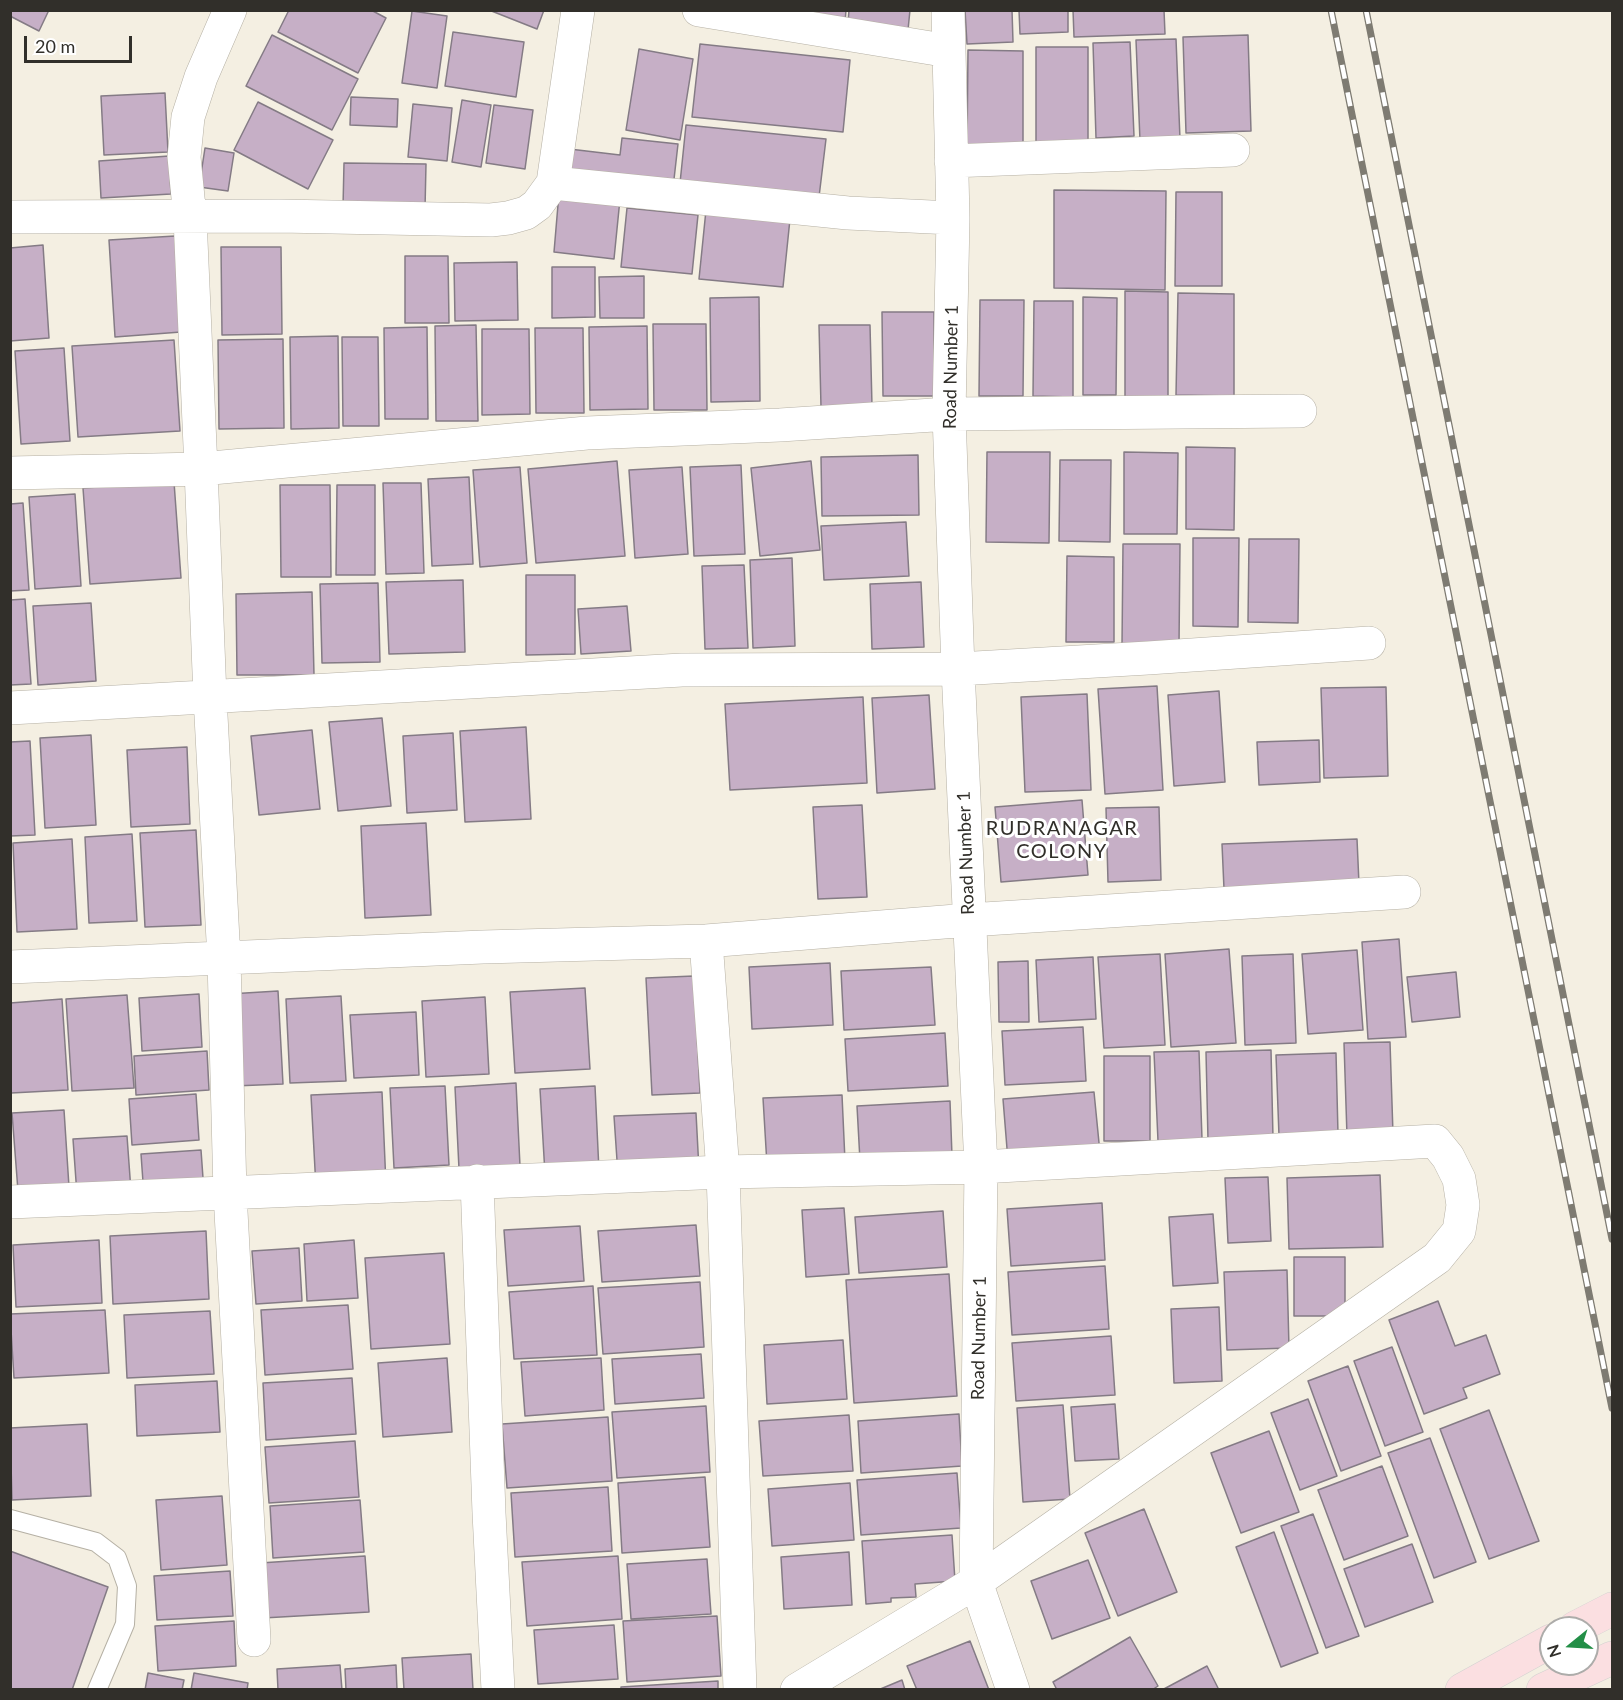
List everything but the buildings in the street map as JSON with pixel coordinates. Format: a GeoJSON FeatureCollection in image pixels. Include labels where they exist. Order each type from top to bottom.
{"type":"FeatureCollection","features":[{"type":"Feature","properties":{"kind":"main road"},"geometry":{"type":"LineString","coordinates":[[1598,1616],[1612,1609]]}},
{"type":"Feature","properties":{"kind":"main road"},"geometry":{"type":"LineString","coordinates":[[1462,1689],[1539,1647]]}},
{"type":"Feature","properties":{"kind":"main road"},"geometry":{"type":"LineString","coordinates":[[1544,1689],[1612,1658]]}},
{"type":"Feature","properties":{"kind":"street"},"geometry":{"type":"LineString","coordinates":[[231,10],[201,77],[188,117],[184,156],[190,218],[210,698],[224,959],[230,1193],[254,1640]]}},
{"type":"Feature","properties":{"kind":"street"},"geometry":{"type":"LineString","coordinates":[[10,217],[279,216],[466,221],[508,218],[526,213],[537,205],[553,183],[578,10]]}},
{"type":"Feature","properties":{"kind":"street"},"geometry":{"type":"LineString","coordinates":[[699,10],[949,51]]}},
{"type":"Feature","properties":{"kind":"street","name":"Road Number 1"},"geometry":{"type":"LineString","coordinates":[[948,10],[952,218],[949,414],[958,669],[981,1167],[976,1582],[1013,1689]]}},
{"type":"Feature","properties":{"kind":"street"},"geometry":{"type":"LineString","coordinates":[[951,161],[1233,150]]}},
{"type":"Feature","properties":{"kind":"street"},"geometry":{"type":"LineString","coordinates":[[553,183],[848,213],[952,218]]}},
{"type":"Feature","properties":{"kind":"street"},"geometry":{"type":"LineString","coordinates":[[10,473],[201,469],[587,433],[780,425],[949,414],[1300,411]]}},
{"type":"Feature","properties":{"kind":"street"},"geometry":{"type":"LineString","coordinates":[[10,708],[682,670],[958,669],[1369,643]]}},
{"type":"Feature","properties":{"kind":"street"},"geometry":{"type":"LineString","coordinates":[[10,967],[483,947],[706,941],[969,920],[1404,892]]}},
{"type":"Feature","properties":{"kind":"street"},"geometry":{"type":"LineString","coordinates":[[706,941],[723,1172],[740,1689]]}},
{"type":"Feature","properties":{"kind":"street"},"geometry":{"type":"LineString","coordinates":[[10,1202],[723,1172],[981,1167],[1435,1141],[1448,1157],[1459,1179],[1463,1205],[1459,1231],[1437,1258],[976,1582],[796,1689]]}},
{"type":"Feature","properties":{"kind":"street"},"geometry":{"type":"LineString","coordinates":[[477,1181],[498,1689]]}},
{"type":"Feature","properties":{"kind":"lane"},"geometry":{"type":"LineString","coordinates":[[10,1519],[96,1542],[117,1558],[127,1586],[125,1624],[97,1689]]}},
{"type":"Feature","properties":{"kind":"railway"},"geometry":{"type":"LineString","coordinates":[[1331,10],[1612,1408]]}},
{"type":"Feature","properties":{"kind":"railway"},"geometry":{"type":"LineString","coordinates":[[1366,10],[1612,1239]]}},
{"type":"Feature","properties":{"kind":"district","name":"RUDRANAGAR COLONY"},"geometry":{"type":"Point","coordinates":[1062,840]}}]}
